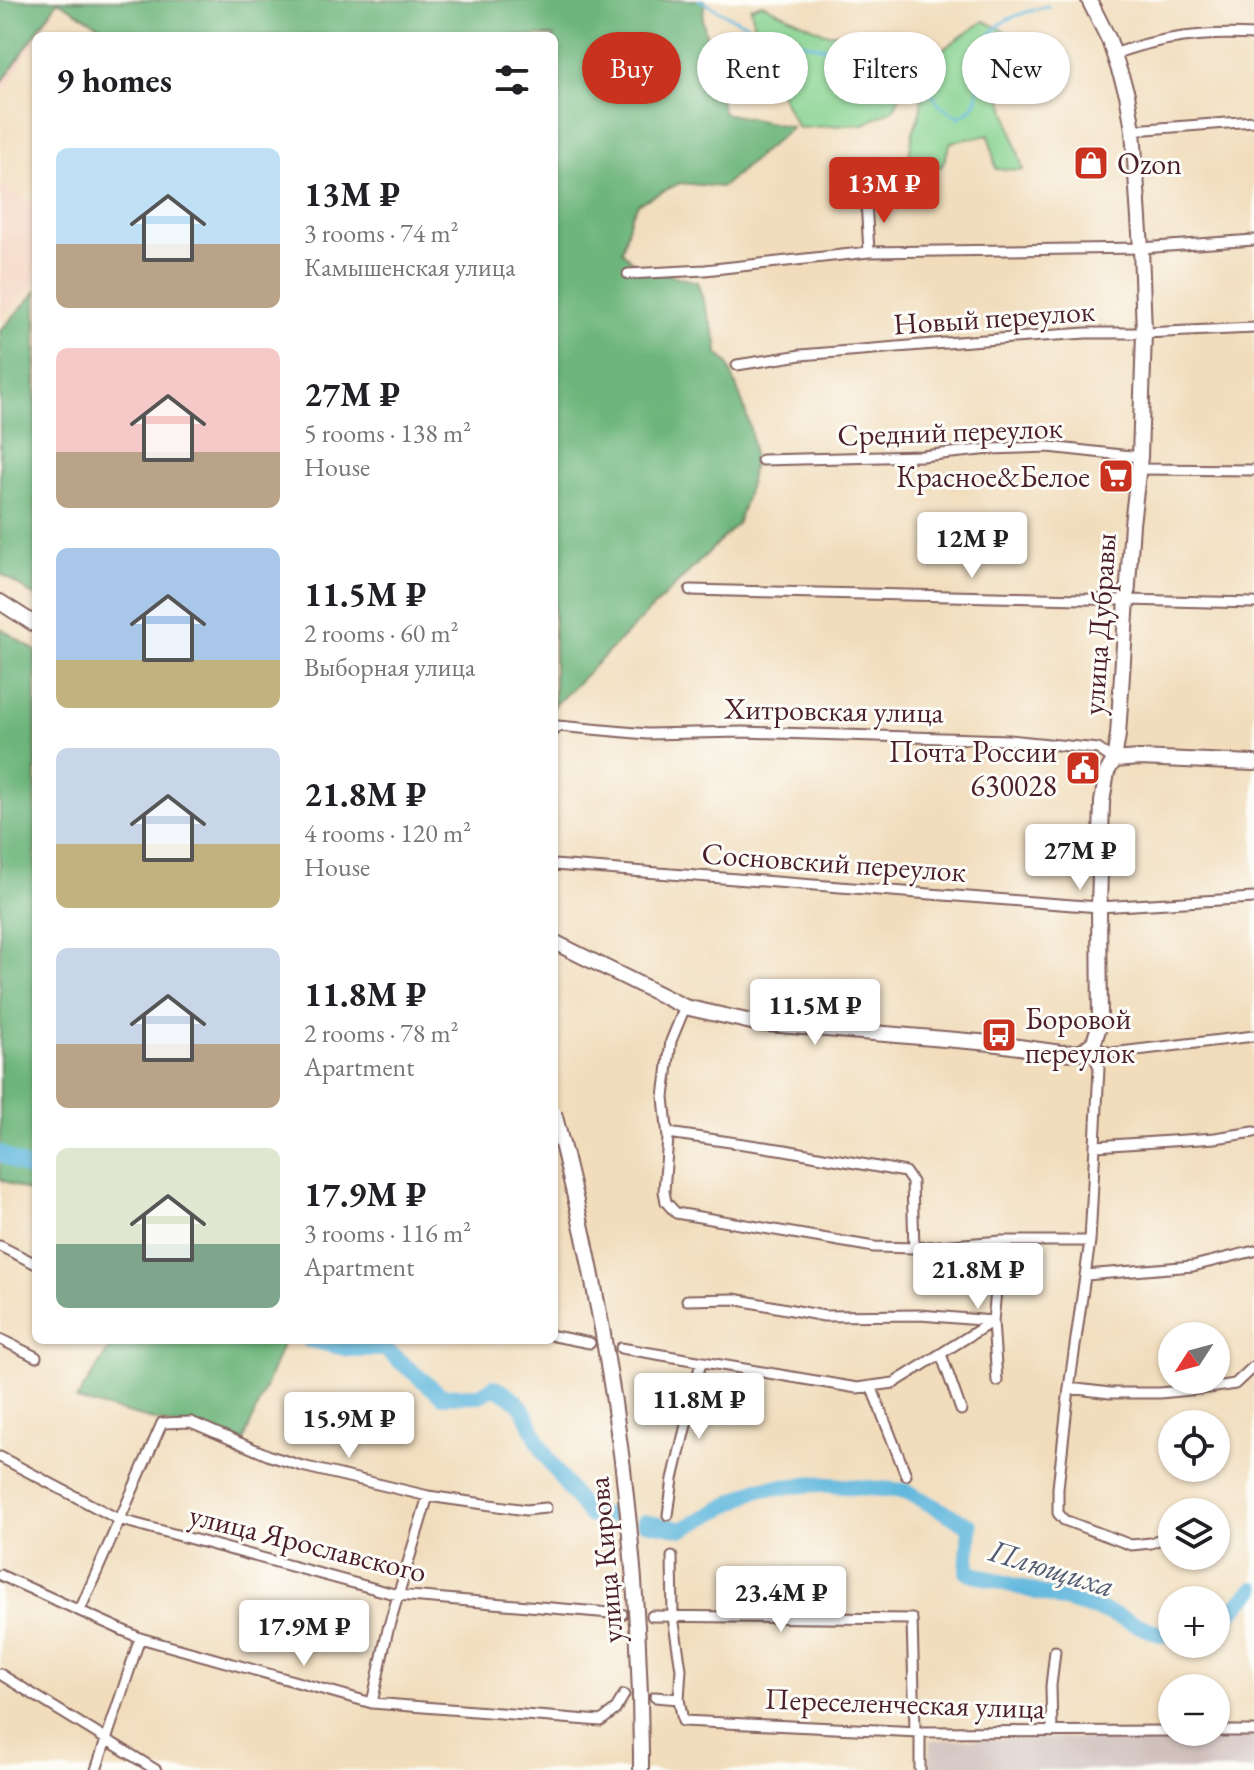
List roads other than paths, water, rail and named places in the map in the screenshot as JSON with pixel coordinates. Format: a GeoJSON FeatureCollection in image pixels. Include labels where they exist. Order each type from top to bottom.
{"type":"FeatureCollection","features":[{"type":"Feature","properties":{"kind":"main road","name":"улица Дубравы"},"geometry":{"type":"LineString","coordinates":[[1089,0],[1114,54],[1127,94],[1133,130],[1144,333],[1139,463],[1118,735],[1102,802],[1100,1023],[1091,1047]]}},
{"type":"Feature","properties":{"kind":"main road"},"geometry":{"type":"LineString","coordinates":[[0,602],[32,622]]}},
{"type":"Feature","properties":{"kind":"main road","name":"Хитровская улица"},"geometry":{"type":"LineString","coordinates":[[1114,760],[1139,758],[1254,763]]}},
{"type":"Feature","properties":{"kind":"main road"},"geometry":{"type":"LineString","coordinates":[[558,944],[685,1007],[756,1023],[991,1043],[1061,1053],[1082,1052],[1091,1047]]}},
{"type":"Feature","properties":{"kind":"main road","name":"улица Кирова"},"geometry":{"type":"LineString","coordinates":[[558,1128],[597,1296],[628,1496],[639,1646],[641,1770]]}},
{"type":"Feature","properties":{"kind":"street"},"geometry":{"type":"LineString","coordinates":[[1114,54],[1168,38],[1227,33],[1254,35]]}},
{"type":"Feature","properties":{"kind":"street"},"geometry":{"type":"LineString","coordinates":[[1133,130],[1254,121]]}},
{"type":"Feature","properties":{"kind":"street"},"geometry":{"type":"LineString","coordinates":[[866,200],[869,252]]}},
{"type":"Feature","properties":{"kind":"street"},"geometry":{"type":"LineString","coordinates":[[628,274],[705,270],[869,252],[1141,248],[1254,240]]}},
{"type":"Feature","properties":{"kind":"street","name":"Новый переулок"},"geometry":{"type":"LineString","coordinates":[[737,365],[801,355],[970,341],[1086,333],[1254,328]]}},
{"type":"Feature","properties":{"kind":"street","name":"Средний переулок"},"geometry":{"type":"LineString","coordinates":[[762,460],[922,456],[1049,447],[1139,463],[1254,470]]}},
{"type":"Feature","properties":{"kind":"street"},"geometry":{"type":"LineString","coordinates":[[690,590],[1254,603]]}},
{"type":"Feature","properties":{"kind":"street","name":"Хитровская улица"},"geometry":{"type":"LineString","coordinates":[[558,726],[647,734],[742,732],[1009,740],[1098,749],[1114,760]]}},
{"type":"Feature","properties":{"kind":"street","name":"Сосновский переулок"},"geometry":{"type":"LineString","coordinates":[[558,865],[1099,907],[1254,898]]}},
{"type":"Feature","properties":{"kind":"street"},"geometry":{"type":"LineString","coordinates":[[685,1007],[671,1041],[664,1097],[668,1133],[664,1187],[666,1202],[672,1210],[681,1215],[858,1246],[914,1248],[1001,1241],[1090,1241]]}},
{"type":"Feature","properties":{"kind":"street"},"geometry":{"type":"LineString","coordinates":[[1091,1047],[1112,1053],[1254,1036]]}},
{"type":"Feature","properties":{"kind":"street","name":"улица Дубравы"},"geometry":{"type":"LineString","coordinates":[[1091,1047],[1099,1068],[1090,1241],[1069,1388],[1058,1513],[1064,1520],[1131,1545],[1158,1540]]}},
{"type":"Feature","properties":{"kind":"street"},"geometry":{"type":"LineString","coordinates":[[1096,1146],[1215,1138],[1254,1132]]}},
{"type":"Feature","properties":{"kind":"street"},"geometry":{"type":"LineString","coordinates":[[668,1133],[905,1172],[912,1182],[914,1248]]}},
{"type":"Feature","properties":{"kind":"street"},"geometry":{"type":"LineString","coordinates":[[997,1381],[993,1321],[1001,1241]]}},
{"type":"Feature","properties":{"kind":"street"},"geometry":{"type":"LineString","coordinates":[[0,1246],[32,1262]]}},
{"type":"Feature","properties":{"kind":"street"},"geometry":{"type":"LineString","coordinates":[[1086,1275],[1193,1266],[1254,1251]]}},
{"type":"Feature","properties":{"kind":"street"},"geometry":{"type":"LineString","coordinates":[[687,1300],[734,1299],[824,1316],[920,1315],[993,1321]]}},
{"type":"Feature","properties":{"kind":"street"},"geometry":{"type":"LineString","coordinates":[[621,1348],[857,1388],[894,1383],[993,1321]]}},
{"type":"Feature","properties":{"kind":"street"},"geometry":{"type":"LineString","coordinates":[[558,1337],[590,1343]]}},
{"type":"Feature","properties":{"kind":"street"},"geometry":{"type":"LineString","coordinates":[[0,1339],[36,1357]]}},
{"type":"Feature","properties":{"kind":"street"},"geometry":{"type":"LineString","coordinates":[[941,1354],[961,1410]]}},
{"type":"Feature","properties":{"kind":"street"},"geometry":{"type":"LineString","coordinates":[[668,1515],[673,1479],[701,1362]]}},
{"type":"Feature","properties":{"kind":"street"},"geometry":{"type":"LineString","coordinates":[[1069,1388],[1123,1393],[1209,1388],[1235,1384],[1254,1366]]}},
{"type":"Feature","properties":{"kind":"street"},"geometry":{"type":"LineString","coordinates":[[871,1386],[906,1475]]}},
{"type":"Feature","properties":{"kind":"street"},"geometry":{"type":"LineString","coordinates":[[80,1610],[162,1423],[191,1422],[270,1456],[302,1466],[428,1496],[526,1510],[546,1508]]}},
{"type":"Feature","properties":{"kind":"street","name":"улица Ярославского"},"geometry":{"type":"LineString","coordinates":[[0,1457],[118,1519],[398,1595],[622,1614]]}},
{"type":"Feature","properties":{"kind":"street"},"geometry":{"type":"LineString","coordinates":[[372,1703],[388,1629],[428,1496]]}},
{"type":"Feature","properties":{"kind":"street"},"geometry":{"type":"LineString","coordinates":[[655,1697],[679,1699],[681,1669],[673,1617],[672,1557]]}},
{"type":"Feature","properties":{"kind":"street"},"geometry":{"type":"LineString","coordinates":[[0,1575],[140,1638],[372,1703],[601,1721],[615,1710],[624,1695]]}},
{"type":"Feature","properties":{"kind":"street"},"geometry":{"type":"LineString","coordinates":[[652,1616],[912,1619],[920,1770]]}},
{"type":"Feature","properties":{"kind":"street"},"geometry":{"type":"LineString","coordinates":[[96,1770],[140,1638]]}},
{"type":"Feature","properties":{"kind":"street"},"geometry":{"type":"LineString","coordinates":[[1052,1732],[1051,1686],[1055,1651]]}},
{"type":"Feature","properties":{"kind":"street"},"geometry":{"type":"LineString","coordinates":[[0,1674],[107,1737],[156,1770]]}},
{"type":"Feature","properties":{"kind":"street","name":"Переселенческая улица"},"geometry":{"type":"LineString","coordinates":[[679,1699],[683,1721],[918,1732],[1158,1731]]}},
{"type":"Feature","properties":{"kind":"street"},"geometry":{"type":"LineString","coordinates":[[1230,1731],[1254,1731]]}},
{"type":"Feature","properties":{"kind":"waterway"},"geometry":{"type":"LineString","coordinates":[[699,0],[737,20],[800,42],[911,64],[940,105],[958,117],[974,105],[979,59],[988,38],[1010,18],[1048,6]]}},
{"type":"Feature","properties":{"kind":"waterway","name":"Плющиха"},"geometry":{"type":"LineString","coordinates":[[0,1153],[32,1171]]}},
{"type":"Feature","properties":{"kind":"waterway","name":"Плющиха"},"geometry":{"type":"LineString","coordinates":[[327,1344],[349,1349],[385,1349],[442,1396],[480,1395],[493,1387],[505,1393],[526,1414],[550,1462],[590,1516],[613,1515]]}},
{"type":"Feature","properties":{"kind":"waterway","name":"Плющиха"},"geometry":{"type":"LineString","coordinates":[[644,1522],[683,1529],[758,1489],[817,1484],[906,1491],[970,1526],[967,1572],[1109,1613],[1158,1633]]}},
{"type":"Feature","properties":{"kind":"waterway","name":"Плющиха"},"geometry":{"type":"LineString","coordinates":[[1230,1613],[1254,1589]]}},
{"type":"Feature","properties":{"kind":"tunnel"},"geometry":{"type":"LineString","coordinates":[[622,1614],[652,1616]]}},
{"type":"Feature","properties":{"kind":"place","name":"Ozon"},"geometry":{"type":"Point","coordinates":[1091,163]}},
{"type":"Feature","properties":{"kind":"place","name":"Красное&Белое"},"geometry":{"type":"Point","coordinates":[1116,476]}},
{"type":"Feature","properties":{"kind":"place","name":"Почта России 630028"},"geometry":{"type":"Point","coordinates":[1083,768]}},
{"type":"Feature","properties":{"kind":"place","name":"Боровой переулок"},"geometry":{"type":"Point","coordinates":[999,1035]}}]}
